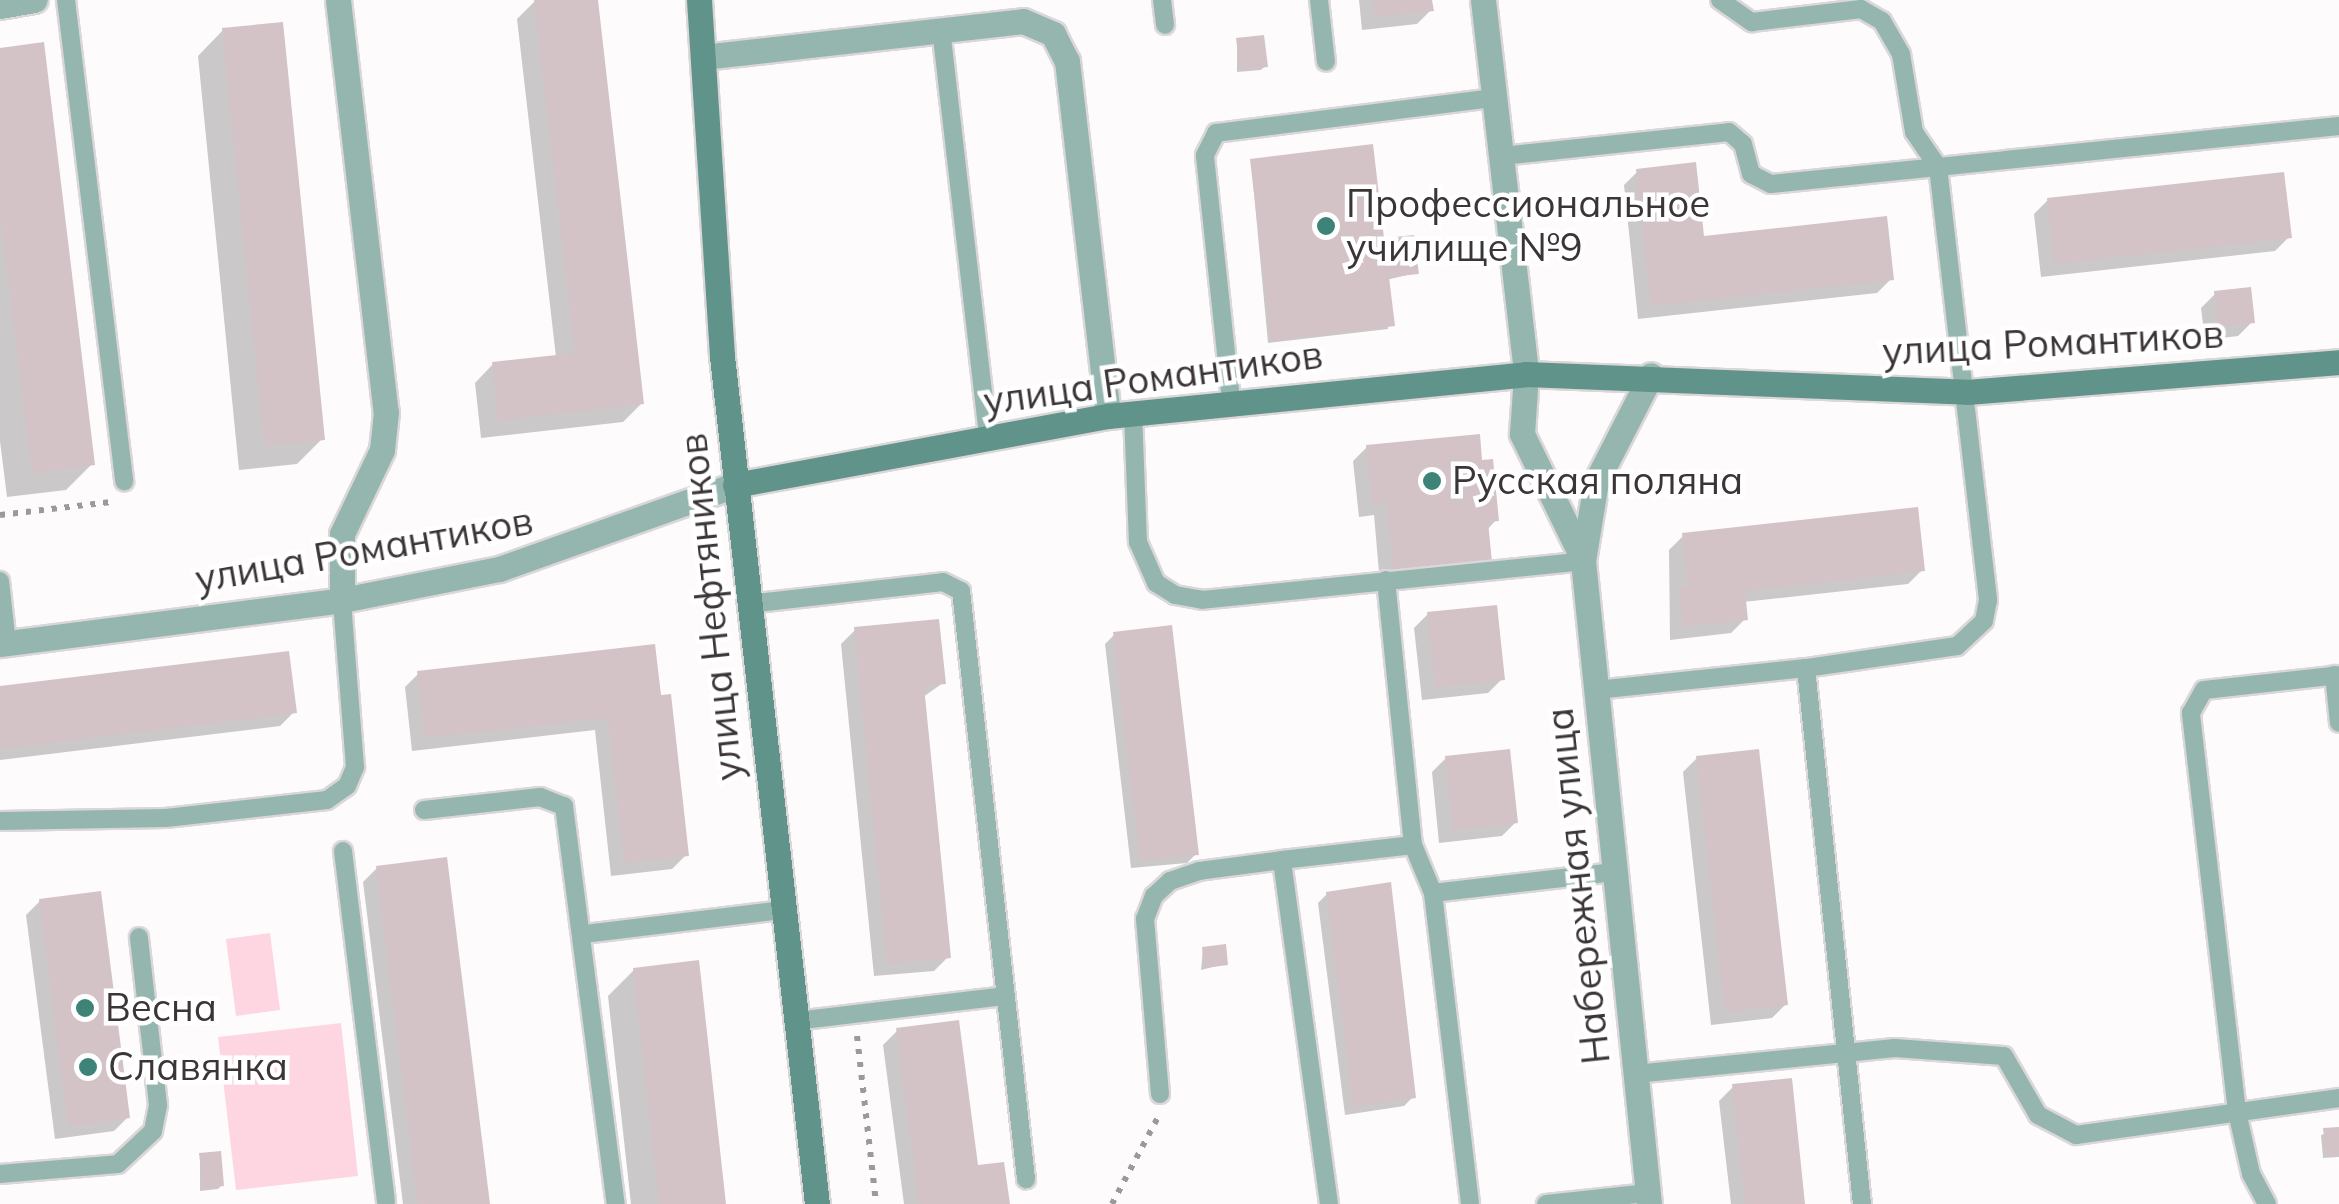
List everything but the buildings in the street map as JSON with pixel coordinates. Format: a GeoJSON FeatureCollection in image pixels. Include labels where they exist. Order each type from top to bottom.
{"type":"FeatureCollection","features":[{"type":"Feature","properties":{"kind":"street"},"geometry":{"type":"LineString","coordinates":[[0,6],[34,0]]}},
{"type":"Feature","properties":{"kind":"street"},"geometry":{"type":"LineString","coordinates":[[338,0],[386,412],[382,450],[342,534],[342,600]]}},
{"type":"Feature","properties":{"kind":"street","name":"улица Нефтяников"},"geometry":{"type":"LineString","coordinates":[[698,0],[735,485],[817,1204]]}},
{"type":"Feature","properties":{"kind":"street","name":"Набережная улица"},"geometry":{"type":"LineString","coordinates":[[1483,0],[1526,374],[1521,409],[1528,453],[1583,560]]}},
{"type":"Feature","properties":{"kind":"street"},"geometry":{"type":"LineString","coordinates":[[703,57],[1023,21],[1040,25],[1062,45],[1120,414]]}},
{"type":"Feature","properties":{"kind":"street","name":"улица Романтиков"},"geometry":{"type":"LineString","coordinates":[[4,643],[342,600],[554,554],[735,485],[1120,414],[1231,400],[1526,374],[1651,375],[1967,392],[2339,362]]}},
{"type":"Feature","properties":{"kind":"street","name":"Набережная улица"},"geometry":{"type":"LineString","coordinates":[[1648,1199],[1583,560],[1596,482],[1651,375]]}},
{"type":"Feature","properties":{"kind":"lane"},"geometry":{"type":"LineString","coordinates":[[66,0],[124,482]]}},
{"type":"Feature","properties":{"kind":"lane"},"geometry":{"type":"LineString","coordinates":[[1162,0],[1165,25]]}},
{"type":"Feature","properties":{"kind":"lane"},"geometry":{"type":"LineString","coordinates":[[1319,0],[1326,62]]}},
{"type":"Feature","properties":{"kind":"lane"},"geometry":{"type":"LineString","coordinates":[[1596,690],[1806,668],[1957,646],[1984,621],[1988,600],[1938,167],[1914,132],[1900,54],[1882,21],[1861,9],[1752,22],[1720,0]]}},
{"type":"Feature","properties":{"kind":"lane"},"geometry":{"type":"LineString","coordinates":[[941,29],[988,438]]}},
{"type":"Feature","properties":{"kind":"lane"},"geometry":{"type":"LineString","coordinates":[[1231,400],[1208,143],[1229,128],[1495,98]]}},
{"type":"Feature","properties":{"kind":"lane"},"geometry":{"type":"LineString","coordinates":[[1502,156],[1728,132],[1743,144],[1750,174],[1771,184],[2339,126]]}},
{"type":"Feature","properties":{"kind":"lane"},"geometry":{"type":"LineString","coordinates":[[1120,414],[1138,542],[1156,583],[1202,600],[1583,560]]}},
{"type":"Feature","properties":{"kind":"lane"},"geometry":{"type":"LineString","coordinates":[[1386,580],[1414,844],[1433,893],[1470,1204]]}},
{"type":"Feature","properties":{"kind":"lane"},"geometry":{"type":"LineString","coordinates":[[0,581],[4,643]]}},
{"type":"Feature","properties":{"kind":"lane"},"geometry":{"type":"LineString","coordinates":[[748,604],[943,582],[960,591],[1026,1179]]}},
{"type":"Feature","properties":{"kind":"lane"},"geometry":{"type":"LineString","coordinates":[[0,822],[166,818],[327,800],[347,786],[355,767],[342,600]]}},
{"type":"Feature","properties":{"kind":"lane"},"geometry":{"type":"LineString","coordinates":[[1806,668],[1862,1204]]}},
{"type":"Feature","properties":{"kind":"lane"},"geometry":{"type":"LineString","coordinates":[[2268,1204],[2251,1174],[2236,1112],[2190,712],[2204,690],[2336,675],[2339,723]]}},
{"type":"Feature","properties":{"kind":"lane"},"geometry":{"type":"LineString","coordinates":[[424,810],[540,797],[564,806],[584,934],[616,1204]]}},
{"type":"Feature","properties":{"kind":"lane"},"geometry":{"type":"LineString","coordinates":[[1160,1094],[1145,919],[1154,896],[1170,880],[1199,872],[1414,844]]}},
{"type":"Feature","properties":{"kind":"lane"},"geometry":{"type":"LineString","coordinates":[[344,851],[387,1203],[365,1204]]}},
{"type":"Feature","properties":{"kind":"lane"},"geometry":{"type":"LineString","coordinates":[[1282,860],[1329,1204]]}},
{"type":"Feature","properties":{"kind":"lane"},"geometry":{"type":"LineString","coordinates":[[1433,893],[1614,872]]}},
{"type":"Feature","properties":{"kind":"lane"},"geometry":{"type":"LineString","coordinates":[[584,934],[782,910]]}},
{"type":"Feature","properties":{"kind":"lane"},"geometry":{"type":"LineString","coordinates":[[0,1174],[118,1164],[153,1131],[158,1105],[140,937]]}},
{"type":"Feature","properties":{"kind":"lane"},"geometry":{"type":"LineString","coordinates":[[796,1021],[1006,996]]}},
{"type":"Feature","properties":{"kind":"lane"},"geometry":{"type":"LineString","coordinates":[[1635,1074],[1847,1052],[1941,1049],[2004,1056],[2038,1115],[2076,1136],[2339,1098]]}},
{"type":"Feature","properties":{"kind":"lane"},"geometry":{"type":"LineString","coordinates":[[1546,1204],[1648,1199]]}},
{"type":"Feature","properties":{"kind":"path"},"geometry":{"type":"LineString","coordinates":[[0,515],[110,503],[124,482]]}},
{"type":"Feature","properties":{"kind":"path"},"geometry":{"type":"LineString","coordinates":[[854,1014],[876,1204]]}},
{"type":"Feature","properties":{"kind":"path"},"geometry":{"type":"LineString","coordinates":[[1112,1204],[1159,1115],[1160,1094]]}},
{"type":"Feature","properties":{"kind":"shaded area"},"geometry":{"type":"Polygon","coordinates":[[[270,933],[280,1010],[236,1016],[226,939],[270,933]]]}},
{"type":"Feature","properties":{"kind":"shaded area"},"geometry":{"type":"Polygon","coordinates":[[[341,1023],[358,1176],[236,1190],[218,1037],[341,1023]]]}},
{"type":"Feature","properties":{"kind":"place","name":"Профессиональное училище №9"},"geometry":{"type":"Point","coordinates":[1326,226]}},
{"type":"Feature","properties":{"kind":"place","name":"Русская поляна"},"geometry":{"type":"Point","coordinates":[1432,481]}},
{"type":"Feature","properties":{"kind":"place","name":"Весна"},"geometry":{"type":"Point","coordinates":[85,1008]}},
{"type":"Feature","properties":{"kind":"place","name":"Славянка"},"geometry":{"type":"Point","coordinates":[88,1067]}}]}
